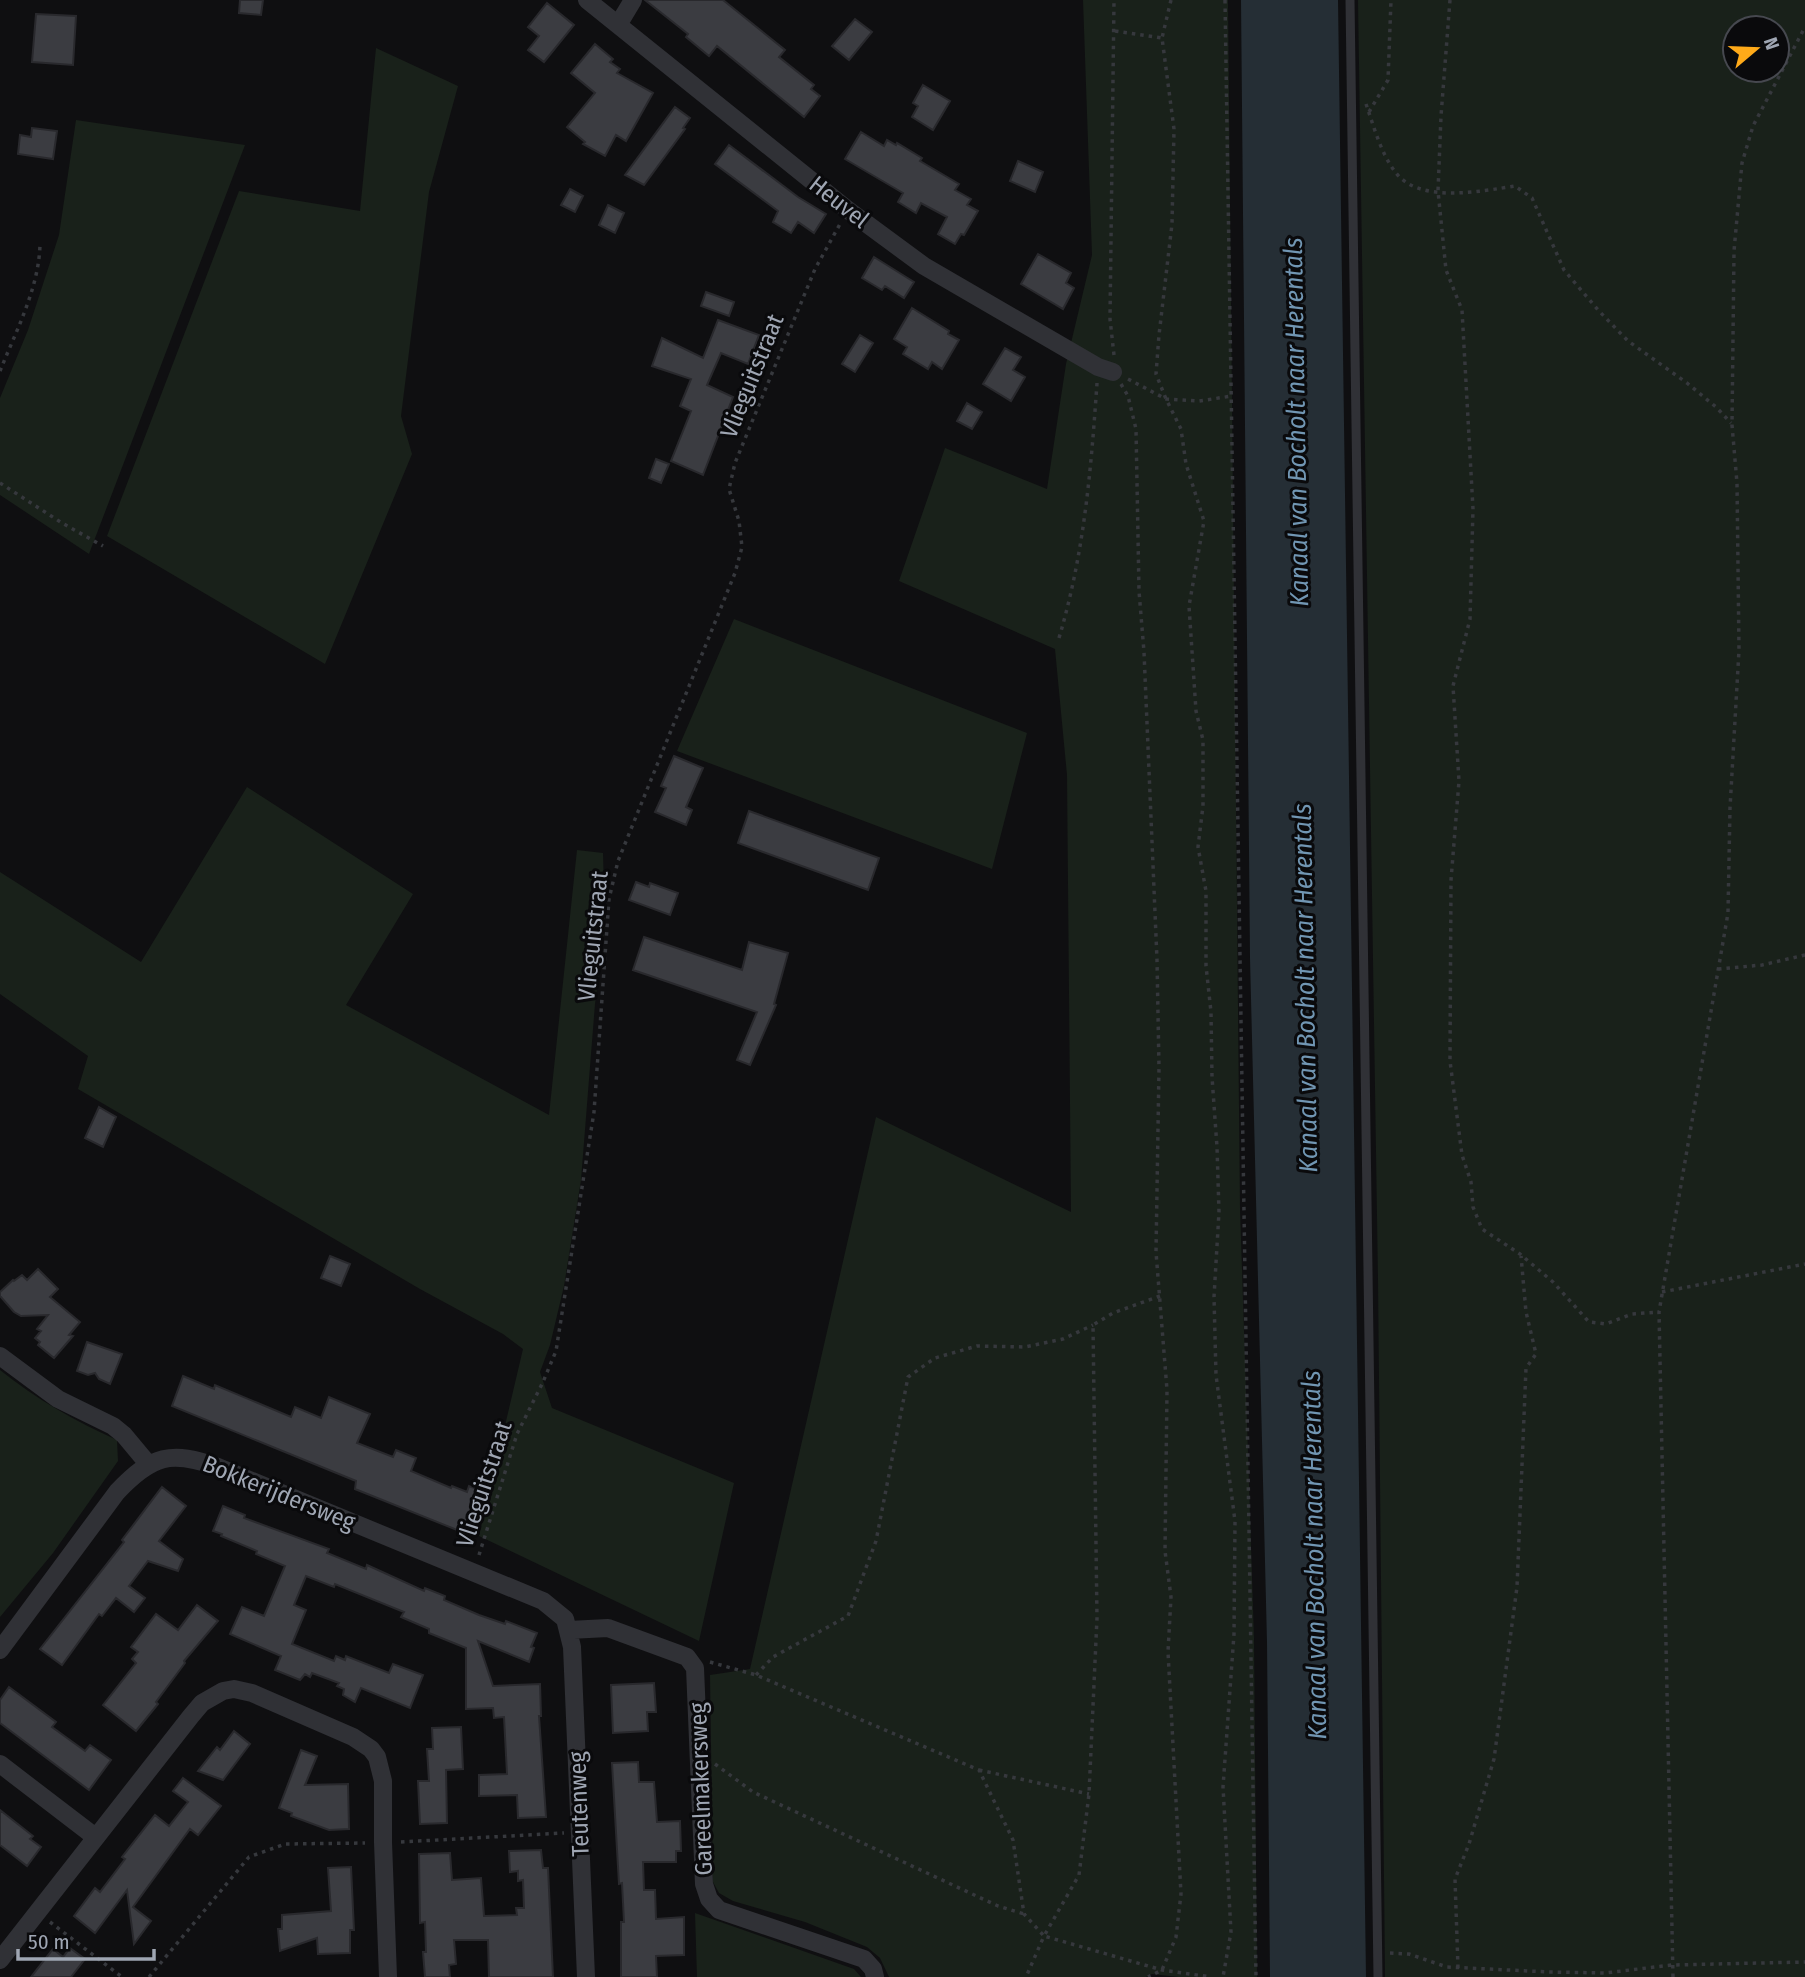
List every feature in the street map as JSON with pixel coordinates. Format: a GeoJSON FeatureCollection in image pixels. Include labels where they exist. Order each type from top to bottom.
{"type":"FeatureCollection","features":[{"type":"Feature","properties":{"kind":"street","name":"Heuvel"},"geometry":{"type":"LineString","coordinates":[[587,0],[848,210],[924,266],[1106,370]]}},
{"type":"Feature","properties":{"kind":"street"},"geometry":{"type":"LineString","coordinates":[[618,25],[633,0]]}},
{"type":"Feature","properties":{"kind":"street"},"geometry":{"type":"LineString","coordinates":[[0,1356],[58,1399],[113,1426],[149,1465],[130,1478],[117,1492],[0,1650]]}},
{"type":"Feature","properties":{"kind":"street","name":"Bokkerijdersweg"},"geometry":{"type":"LineString","coordinates":[[149,1465],[167,1458],[183,1456],[199,1461],[543,1601],[565,1619],[569,1630]]}},
{"type":"Feature","properties":{"kind":"street"},"geometry":{"type":"LineString","coordinates":[[569,1630],[607,1628],[687,1657]]}},
{"type":"Feature","properties":{"kind":"street","name":"Teutenweg"},"geometry":{"type":"LineString","coordinates":[[569,1630],[573,1664],[586,1977]]}},
{"type":"Feature","properties":{"kind":"street","name":"Gareelmakersweg"},"geometry":{"type":"LineString","coordinates":[[687,1657],[695,1668],[704,1884],[709,1899],[719,1910],[864,1959],[873,1969],[875,1977]]}},
{"type":"Feature","properties":{"kind":"street"},"geometry":{"type":"LineString","coordinates":[[0,1959],[94,1836],[202,1703],[223,1691],[234,1689],[252,1693],[353,1737],[371,1749],[381,1767],[388,1977]]}},
{"type":"Feature","properties":{"kind":"street"},"geometry":{"type":"LineString","coordinates":[[0,1763],[94,1836]]}},
{"type":"Feature","properties":{"kind":"lane"},"geometry":{"type":"LineString","coordinates":[[1350,0],[1378,1977]]}},
{"type":"Feature","properties":{"kind":"path"},"geometry":{"type":"LineString","coordinates":[[1059,638],[1073,590],[1084,536],[1106,370],[1114,345],[1110,319],[1110,283],[1114,0]]}},
{"type":"Feature","properties":{"kind":"path"},"geometry":{"type":"LineString","coordinates":[[1171,0],[1162,38],[1174,129],[1172,224],[1157,374],[1181,429],[1186,464],[1203,521],[1189,606],[1195,711],[1203,740],[1203,806],[1198,847],[1206,891],[1206,966],[1211,1012],[1217,1146],[1219,1212],[1214,1297],[1216,1376],[1234,1521],[1234,1634],[1223,1787],[1231,1932],[1223,1977]]}},
{"type":"Feature","properties":{"kind":"path"},"geometry":{"type":"LineString","coordinates":[[1226,0],[1256,1977]]}},
{"type":"Feature","properties":{"kind":"path"},"geometry":{"type":"LineString","coordinates":[[1391,0],[1388,80],[1369,112],[1381,146],[1397,175],[1416,188],[1469,194],[1515,186],[1532,198],[1564,270],[1599,311],[1628,341],[1687,383],[1716,407],[1732,425]]}},
{"type":"Feature","properties":{"kind":"path"},"geometry":{"type":"LineString","coordinates":[[1450,0],[1438,191],[1446,270],[1462,310],[1473,509],[1469,619],[1452,686],[1459,781],[1451,880],[1450,1061],[1462,1155],[1471,1182],[1473,1207],[1482,1229],[1520,1254],[1553,1282],[1589,1322],[1606,1324],[1632,1314],[1659,1312]]}},
{"type":"Feature","properties":{"kind":"path"},"geometry":{"type":"LineString","coordinates":[[1673,1977],[1659,1312],[1728,913],[1730,808],[1739,650],[1737,483],[1732,425],[1734,251],[1742,163],[1753,126],[1805,27]]}},
{"type":"Feature","properties":{"kind":"path"},"geometry":{"type":"LineString","coordinates":[[1115,31],[1162,38]]}},
{"type":"Feature","properties":{"kind":"path","name":"Vlieguitstraat"},"geometry":{"type":"LineString","coordinates":[[474,1571],[517,1434],[556,1351],[594,1112],[604,1003],[609,899],[618,861],[735,573],[742,547],[739,521],[729,489],[735,463],[815,270],[848,210]]}},
{"type":"Feature","properties":{"kind":"path"},"geometry":{"type":"LineString","coordinates":[[0,371],[24,311],[40,259],[40,242]]}},
{"type":"Feature","properties":{"kind":"path"},"geometry":{"type":"LineString","coordinates":[[1106,370],[1166,399],[1199,401],[1232,396]]}},
{"type":"Feature","properties":{"kind":"path"},"geometry":{"type":"LineString","coordinates":[[1106,370],[1129,396],[1136,429],[1139,591],[1157,960],[1159,1068],[1156,1252],[1167,1390],[1165,1551],[1171,1597],[1168,1652],[1181,1894],[1176,1937],[1163,1970],[1148,1977]]}},
{"type":"Feature","properties":{"kind":"path"},"geometry":{"type":"LineString","coordinates":[[0,483],[103,546]]}},
{"type":"Feature","properties":{"kind":"path"},"geometry":{"type":"LineString","coordinates":[[1718,969],[1762,965],[1805,955]]}},
{"type":"Feature","properties":{"kind":"path"},"geometry":{"type":"LineString","coordinates":[[1458,1968],[1455,1879],[1469,1844],[1494,1759],[1517,1587],[1526,1368],[1536,1354],[1526,1312],[1520,1254]]}},
{"type":"Feature","properties":{"kind":"path"},"geometry":{"type":"LineString","coordinates":[[1662,1292],[1805,1264]]}},
{"type":"Feature","properties":{"kind":"path"},"geometry":{"type":"LineString","coordinates":[[756,1675],[773,1657],[848,1616],[876,1541],[908,1377],[935,1358],[977,1346],[1025,1347],[1063,1339],[1113,1312],[1160,1296]]}},
{"type":"Feature","properties":{"kind":"path"},"geometry":{"type":"LineString","coordinates":[[1026,1977],[1044,1936],[1079,1875],[1089,1794],[1097,1618],[1093,1325]]}},
{"type":"Feature","properties":{"kind":"path"},"geometry":{"type":"LineString","coordinates":[[687,1657],[756,1675],[979,1770],[1089,1794]]}},
{"type":"Feature","properties":{"kind":"path"},"geometry":{"type":"LineString","coordinates":[[699,1752],[753,1792],[998,1906],[1024,1914],[1044,1936],[1163,1970],[1211,1977]]}},
{"type":"Feature","properties":{"kind":"path"},"geometry":{"type":"LineString","coordinates":[[979,1770],[1013,1840],[1024,1914]]}},
{"type":"Feature","properties":{"kind":"path"},"geometry":{"type":"LineString","coordinates":[[149,1977],[249,1857],[285,1844],[580,1832]]}},
{"type":"Feature","properties":{"kind":"path"},"geometry":{"type":"LineString","coordinates":[[37,1912],[122,1977]]}},
{"type":"Feature","properties":{"kind":"path"},"geometry":{"type":"LineString","coordinates":[[1378,1953],[1409,1954],[1447,1967],[1604,1975],[1672,1965],[1805,1962]]}},
{"type":"Feature","properties":{"kind":"shaded area"},"geometry":{"type":"Polygon","coordinates":[[[1083,0],[1228,0],[1240,1208],[1254,1638],[1257,1977],[1178,1977],[1152,1974],[1146,1977],[889,1977],[880,1958],[867,1947],[805,1922],[733,1901],[719,1893],[713,1882],[710,1675],[750,1669],[876,1117],[1071,1212],[1067,775],[1055,649],[899,581],[945,448],[1047,489],[1066,364],[1092,255],[1083,0]]]}},
{"type":"Feature","properties":{"kind":"shaded area"},"geometry":{"type":"Polygon","coordinates":[[[1358,0],[1805,0],[1805,1977],[1385,1977],[1378,1280],[1358,0]]]}},
{"type":"Feature","properties":{"kind":"shaded area"},"geometry":{"type":"Polygon","coordinates":[[[376,48],[458,86],[429,192],[401,416],[412,454],[325,664],[107,536],[239,191],[360,211],[376,48]]]}},
{"type":"Feature","properties":{"kind":"shaded area"},"geometry":{"type":"Polygon","coordinates":[[[76,120],[245,145],[89,554],[0,495],[0,398],[28,330],[59,235],[76,120]]]}},
{"type":"Feature","properties":{"kind":"shaded area"},"geometry":{"type":"Polygon","coordinates":[[[734,619],[1027,733],[992,869],[677,751],[734,619]]]}},
{"type":"Feature","properties":{"kind":"shaded area"},"geometry":{"type":"Polygon","coordinates":[[[247,787],[413,894],[346,1005],[549,1115],[577,850],[603,853],[605,924],[595,1004],[581,1180],[564,1286],[550,1345],[540,1372],[552,1408],[734,1483],[699,1641],[479,1536],[523,1349],[503,1334],[420,1289],[78,1089],[88,1056],[0,994],[0,872],[141,962],[247,787]]]}},
{"type":"Feature","properties":{"kind":"shaded area"},"geometry":{"type":"Polygon","coordinates":[[[0,1370],[56,1409],[117,1440],[118,1461],[53,1553],[0,1617],[0,1370]]]}},
{"type":"Feature","properties":{"kind":"shaded area"},"geometry":{"type":"Polygon","coordinates":[[[695,1913],[854,1969],[861,1977],[697,1977],[695,1913]]]}},
{"type":"Feature","properties":{"kind":"water","name":"Kanaal van Bocholt naar Herentals"},"geometry":{"type":"Polygon","coordinates":[[[1241,0],[1338,0],[1366,1977],[1270,1977],[1267,1642],[1250,958],[1241,0]]]}},
{"type":"Feature","properties":{"kind":"building"},"geometry":{"type":"Polygon","coordinates":[[[240,0],[263,0],[261,15],[239,13],[240,0]]]}},
{"type":"Feature","properties":{"kind":"building"},"geometry":{"type":"Polygon","coordinates":[[[645,0],[723,0],[785,50],[779,57],[814,85],[811,89],[820,96],[804,117],[717,46],[709,56],[686,37],[688,34],[645,0]]]}},
{"type":"Feature","properties":{"kind":"building"},"geometry":{"type":"Polygon","coordinates":[[[547,3],[574,25],[544,62],[528,50],[539,36],[528,27],[547,3]]]}},
{"type":"Feature","properties":{"kind":"building"},"geometry":{"type":"Polygon","coordinates":[[[36,14],[76,16],[73,65],[32,62],[36,14]]]}},
{"type":"Feature","properties":{"kind":"building"},"geometry":{"type":"Polygon","coordinates":[[[855,19],[872,32],[849,60],[832,46],[855,19]]]}},
{"type":"Feature","properties":{"kind":"building"},"geometry":{"type":"Polygon","coordinates":[[[595,44],[613,59],[610,62],[620,69],[617,73],[653,93],[626,141],[616,135],[605,156],[583,144],[585,142],[567,127],[595,93],[571,73],[595,44]]]}},
{"type":"Feature","properties":{"kind":"building"},"geometry":{"type":"Polygon","coordinates":[[[923,85],[950,101],[933,130],[912,117],[918,106],[913,103],[923,85]]]}},
{"type":"Feature","properties":{"kind":"building"},"geometry":{"type":"Polygon","coordinates":[[[675,107],[690,118],[683,128],[685,129],[644,185],[625,175],[675,107]]]}},
{"type":"Feature","properties":{"kind":"building"},"geometry":{"type":"Polygon","coordinates":[[[32,128],[57,131],[53,159],[18,154],[20,135],[31,137],[32,128]]]}},
{"type":"Feature","properties":{"kind":"building"},"geometry":{"type":"Polygon","coordinates":[[[861,132],[884,146],[887,140],[896,145],[897,143],[922,158],[920,161],[959,184],[955,190],[971,199],[967,205],[978,211],[964,235],[961,234],[955,244],[938,234],[947,217],[921,203],[916,213],[898,202],[903,193],[845,159],[861,132]]]}},
{"type":"Feature","properties":{"kind":"building"},"geometry":{"type":"Polygon","coordinates":[[[729,145],[798,197],[826,214],[814,233],[798,222],[791,233],[773,222],[778,211],[715,164],[729,145]]]}},
{"type":"Feature","properties":{"kind":"building"},"geometry":{"type":"Polygon","coordinates":[[[1018,161],[1043,172],[1035,192],[1010,181],[1018,161]]]}},
{"type":"Feature","properties":{"kind":"building"},"geometry":{"type":"Polygon","coordinates":[[[570,189],[583,196],[575,212],[561,205],[570,189]]]}},
{"type":"Feature","properties":{"kind":"building"},"geometry":{"type":"Polygon","coordinates":[[[608,205],[624,213],[615,233],[599,225],[608,205]]]}},
{"type":"Feature","properties":{"kind":"building"},"geometry":{"type":"Polygon","coordinates":[[[1038,254],[1071,273],[1066,283],[1074,288],[1063,309],[1021,284],[1038,254]]]}},
{"type":"Feature","properties":{"kind":"building"},"geometry":{"type":"Polygon","coordinates":[[[874,257],[914,282],[904,298],[885,286],[882,290],[862,278],[874,257]]]}},
{"type":"Feature","properties":{"kind":"building"},"geometry":{"type":"Polygon","coordinates":[[[706,292],[734,302],[729,316],[701,306],[706,292]]]}},
{"type":"Feature","properties":{"kind":"building"},"geometry":{"type":"Polygon","coordinates":[[[912,308],[959,340],[942,369],[932,362],[928,369],[903,354],[907,347],[894,339],[912,308]]]}},
{"type":"Feature","properties":{"kind":"building"},"geometry":{"type":"Polygon","coordinates":[[[718,320],[759,335],[748,364],[721,353],[707,385],[733,397],[703,475],[671,461],[691,411],[680,406],[691,379],[652,366],[662,338],[703,358],[718,320]]]}},
{"type":"Feature","properties":{"kind":"building"},"geometry":{"type":"Polygon","coordinates":[[[860,335],[873,343],[855,372],[842,364],[860,335]]]}},
{"type":"Feature","properties":{"kind":"building"},"geometry":{"type":"Polygon","coordinates":[[[1005,348],[1021,357],[1013,370],[1025,377],[1011,401],[983,384],[1005,348]]]}},
{"type":"Feature","properties":{"kind":"building"},"geometry":{"type":"Polygon","coordinates":[[[967,403],[982,412],[972,429],[957,421],[967,403]]]}},
{"type":"Feature","properties":{"kind":"building"},"geometry":{"type":"Polygon","coordinates":[[[656,459],[669,464],[661,483],[649,478],[656,459]]]}},
{"type":"Feature","properties":{"kind":"building"},"geometry":{"type":"Polygon","coordinates":[[[674,756],[703,768],[686,807],[692,810],[686,825],[655,812],[666,788],[661,786],[674,756]]]}},
{"type":"Feature","properties":{"kind":"building"},"geometry":{"type":"Polygon","coordinates":[[[749,811],[879,858],[868,890],[738,843],[749,811]]]}},
{"type":"Feature","properties":{"kind":"building"},"geometry":{"type":"Polygon","coordinates":[[[636,882],[649,887],[650,883],[678,893],[670,915],[629,900],[636,882]]]}},
{"type":"Feature","properties":{"kind":"building"},"geometry":{"type":"Polygon","coordinates":[[[644,937],[742,970],[749,942],[788,953],[774,1004],[776,1005],[750,1065],[737,1060],[757,1012],[633,970],[644,937]]]}},
{"type":"Feature","properties":{"kind":"building"},"geometry":{"type":"Polygon","coordinates":[[[99,1107],[116,1117],[103,1147],[85,1138],[99,1107]]]}},
{"type":"Feature","properties":{"kind":"building"},"geometry":{"type":"Polygon","coordinates":[[[330,1256],[350,1264],[341,1286],[321,1278],[330,1256]]]}},
{"type":"Feature","properties":{"kind":"building"},"geometry":{"type":"Polygon","coordinates":[[[38,1269],[58,1289],[50,1297],[80,1322],[69,1335],[73,1336],[54,1358],[38,1345],[40,1342],[35,1338],[41,1331],[37,1329],[48,1315],[21,1316],[0,1296],[0,1292],[13,1280],[22,1275],[27,1280],[38,1269]]]}},
{"type":"Feature","properties":{"kind":"building"},"geometry":{"type":"Polygon","coordinates":[[[87,1342],[122,1354],[110,1384],[99,1379],[95,1373],[88,1375],[77,1371],[87,1342]]]}},
{"type":"Feature","properties":{"kind":"building"},"geometry":{"type":"Polygon","coordinates":[[[183,1376],[214,1389],[215,1385],[291,1417],[295,1407],[321,1418],[329,1397],[370,1414],[357,1443],[393,1457],[396,1450],[416,1458],[411,1471],[451,1488],[452,1486],[467,1492],[469,1486],[485,1492],[475,1516],[479,1518],[472,1536],[355,1489],[356,1481],[172,1406],[183,1376]]]}},
{"type":"Feature","properties":{"kind":"building"},"geometry":{"type":"Polygon","coordinates":[[[162,1487],[186,1506],[159,1541],[183,1559],[178,1571],[148,1561],[129,1586],[145,1598],[134,1612],[116,1598],[102,1616],[99,1614],[62,1665],[40,1649],[124,1542],[122,1540],[162,1487]]]}},
{"type":"Feature","properties":{"kind":"building"},"geometry":{"type":"Polygon","coordinates":[[[223,1506],[245,1515],[244,1518],[329,1549],[327,1553],[366,1569],[367,1565],[424,1591],[425,1588],[445,1596],[444,1600],[479,1615],[505,1624],[506,1621],[537,1633],[529,1662],[478,1641],[493,1686],[540,1684],[539,1716],[546,1817],[518,1818],[517,1795],[479,1796],[479,1775],[507,1774],[504,1717],[494,1718],[493,1708],[466,1709],[466,1648],[429,1633],[429,1629],[401,1617],[404,1612],[335,1584],[334,1587],[306,1576],[294,1605],[306,1610],[292,1644],[334,1661],[336,1656],[345,1660],[346,1656],[389,1673],[393,1664],[423,1675],[410,1708],[361,1688],[355,1702],[343,1695],[344,1689],[337,1686],[339,1683],[312,1673],[310,1677],[305,1674],[300,1680],[275,1670],[281,1656],[230,1634],[242,1607],[264,1616],[285,1566],[213,1531],[223,1506]]]}},
{"type":"Feature","properties":{"kind":"building"},"geometry":{"type":"Polygon","coordinates":[[[197,1605],[218,1621],[184,1661],[156,1702],[158,1704],[136,1731],[103,1705],[136,1663],[132,1659],[138,1652],[131,1647],[156,1614],[178,1630],[197,1605]]]}},
{"type":"Feature","properties":{"kind":"building"},"geometry":{"type":"Polygon","coordinates":[[[654,1683],[656,1712],[647,1712],[648,1731],[613,1733],[611,1685],[654,1683]]]}},
{"type":"Feature","properties":{"kind":"building"},"geometry":{"type":"Polygon","coordinates":[[[9,1687],[56,1722],[52,1727],[85,1751],[90,1745],[111,1760],[89,1790],[0,1723],[0,1700],[9,1687]]]}},
{"type":"Feature","properties":{"kind":"building"},"geometry":{"type":"Polygon","coordinates":[[[461,1727],[463,1769],[446,1770],[447,1823],[420,1824],[418,1781],[429,1781],[427,1749],[433,1749],[432,1728],[461,1727]]]}},
{"type":"Feature","properties":{"kind":"building"},"geometry":{"type":"Polygon","coordinates":[[[234,1731],[250,1744],[223,1780],[198,1771],[217,1747],[220,1750],[234,1731]]]}},
{"type":"Feature","properties":{"kind":"building"},"geometry":{"type":"Polygon","coordinates":[[[301,1750],[317,1756],[305,1785],[348,1784],[349,1829],[329,1830],[291,1816],[292,1813],[279,1808],[301,1750]]]}},
{"type":"Feature","properties":{"kind":"building"},"geometry":{"type":"Polygon","coordinates":[[[638,1762],[639,1782],[654,1782],[657,1822],[680,1821],[681,1851],[676,1851],[676,1862],[643,1862],[644,1890],[655,1890],[656,1919],[684,1917],[684,1955],[656,1956],[657,1977],[621,1977],[621,1922],[624,1922],[622,1883],[619,1884],[612,1763],[638,1762]]]}},
{"type":"Feature","properties":{"kind":"building"},"geometry":{"type":"Polygon","coordinates":[[[183,1778],[221,1806],[198,1835],[190,1829],[133,1907],[151,1921],[134,1944],[127,1890],[95,1933],[74,1916],[95,1888],[100,1892],[125,1859],[122,1857],[155,1815],[169,1826],[188,1802],[173,1791],[183,1778]]]}},
{"type":"Feature","properties":{"kind":"building"},"geometry":{"type":"Polygon","coordinates":[[[0,1810],[33,1836],[30,1839],[41,1847],[27,1866],[0,1845],[0,1810]]]}},
{"type":"Feature","properties":{"kind":"building"},"geometry":{"type":"Polygon","coordinates":[[[541,1850],[543,1868],[548,1868],[553,1977],[489,1977],[488,1940],[454,1940],[456,1964],[449,1965],[450,1977],[425,1977],[425,1922],[420,1923],[419,1854],[450,1853],[452,1880],[481,1878],[484,1916],[517,1915],[516,1908],[524,1908],[523,1880],[518,1881],[518,1871],[510,1872],[509,1851],[541,1850]]]}},
{"type":"Feature","properties":{"kind":"building"},"geometry":{"type":"Polygon","coordinates":[[[351,1867],[354,1930],[350,1930],[350,1953],[318,1954],[317,1938],[280,1951],[278,1929],[282,1929],[282,1915],[331,1911],[328,1868],[351,1867]]]}},
{"type":"Feature","properties":{"kind":"building"},"geometry":{"type":"Polygon","coordinates":[[[70,1948],[85,1959],[71,1977],[31,1977],[53,1949],[63,1957],[70,1948]]]}}]}
